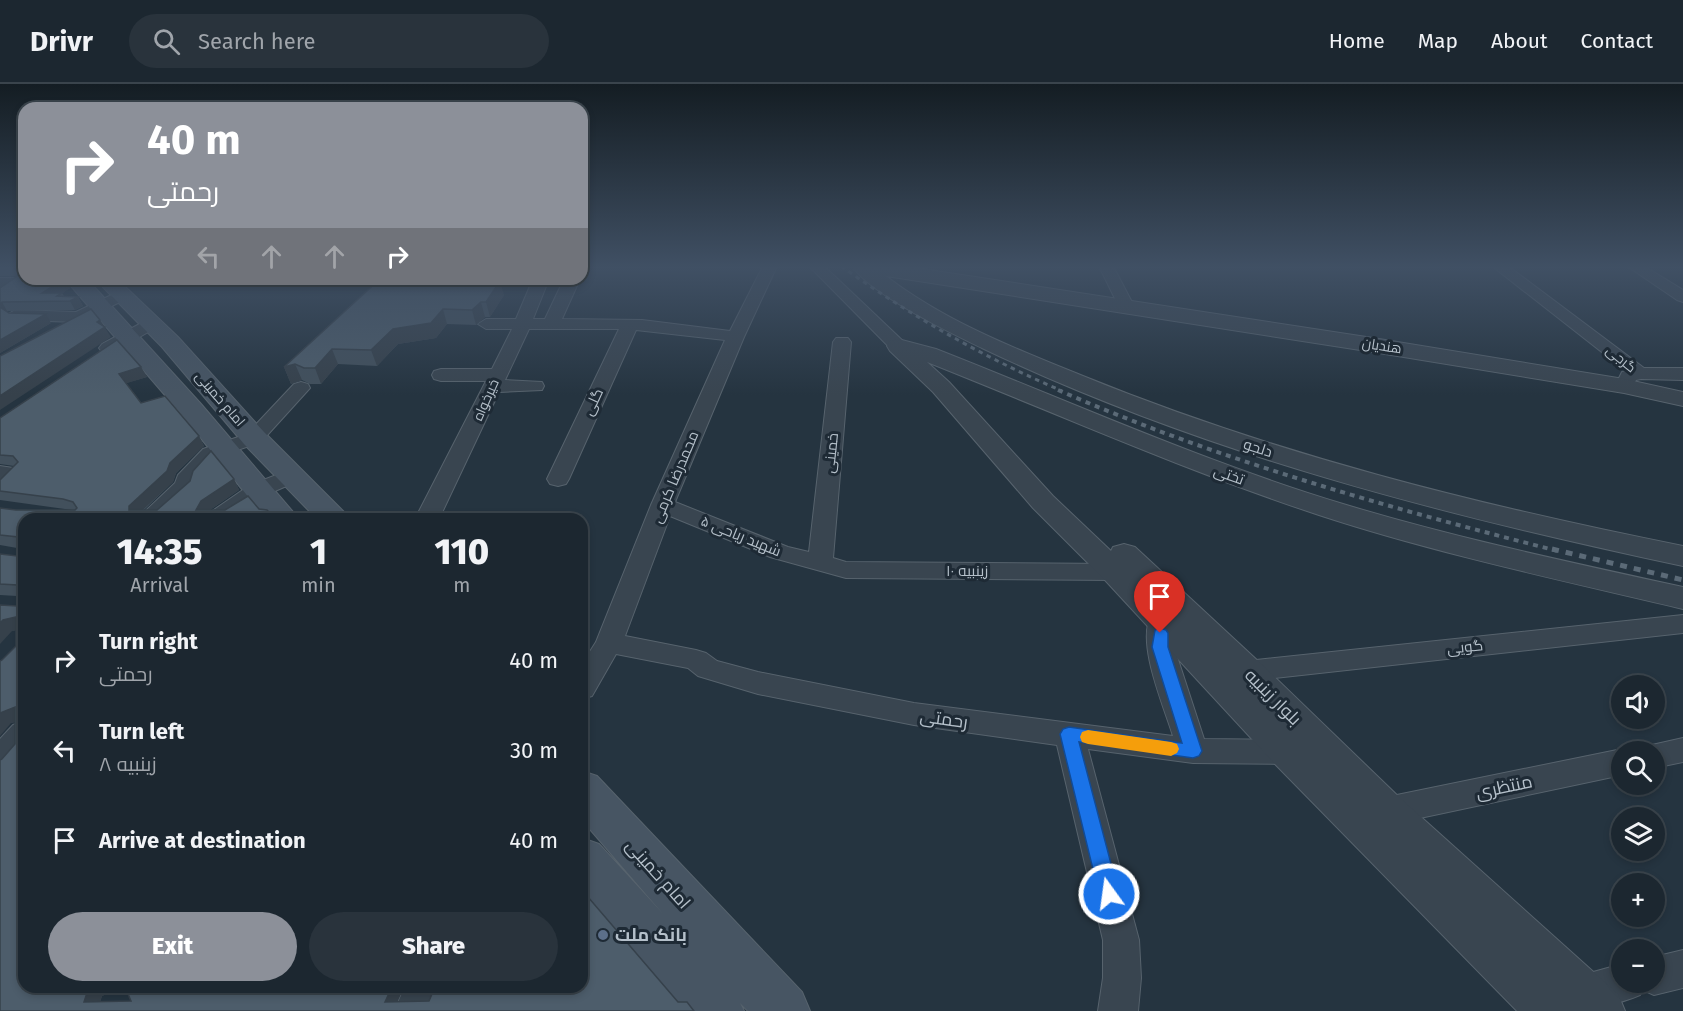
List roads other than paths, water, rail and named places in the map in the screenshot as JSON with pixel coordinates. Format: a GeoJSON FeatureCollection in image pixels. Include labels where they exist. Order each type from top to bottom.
{"type":"FeatureCollection","features":[{"type":"Feature","properties":{"kind":"main road","name":"امام خمینی"},"geometry":{"type":"LineString","coordinates":[[122,309],[225,448],[279,513]]}},
{"type":"Feature","properties":{"kind":"main road","name":"امام خمینی"},"geometry":{"type":"LineString","coordinates":[[139,330],[170,342],[254,438],[329,513]]}},
{"type":"Feature","properties":{"kind":"main road","name":"امام خمینی"},"geometry":{"type":"LineString","coordinates":[[588,796],[783,1011]]}},
{"type":"Feature","properties":{"kind":"main road"},"geometry":{"type":"LineString","coordinates":[[588,867],[717,1011]]}},
{"type":"Feature","properties":{"kind":"street"},"geometry":{"type":"LineString","coordinates":[[15,315],[41,309]]}},
{"type":"Feature","properties":{"kind":"street"},"geometry":{"type":"LineString","coordinates":[[48,335],[86,309]]}},
{"type":"Feature","properties":{"kind":"street","name":"خیرخواه"},"geometry":{"type":"LineString","coordinates":[[430,513],[528,309]]}},
{"type":"Feature","properties":{"kind":"street"},"geometry":{"type":"LineString","coordinates":[[551,324],[558,309]]}},
{"type":"Feature","properties":{"kind":"street","name":"محمدرضا کرمی"},"geometry":{"type":"LineString","coordinates":[[588,678],[609,643],[662,505],[749,309]]}},
{"type":"Feature","properties":{"kind":"street","name":"تختی"},"geometry":{"type":"LineString","coordinates":[[860,309],[898,346],[937,357],[1101,427],[1285,495],[1464,547],[1683,598]]}},
{"type":"Feature","properties":{"kind":"street","name":"دلجو"},"geometry":{"type":"LineString","coordinates":[[925,309],[989,343],[1156,414],[1275,454],[1425,498],[1508,519],[1683,556]]}},
{"type":"Feature","properties":{"kind":"street","name":"هندیان"},"geometry":{"type":"LineString","coordinates":[[1148,309],[1632,380],[1683,399]]}},
{"type":"Feature","properties":{"kind":"street","name":"گرجی"},"geometry":{"type":"LineString","coordinates":[[1549,309],[1632,380]]}},
{"type":"Feature","properties":{"kind":"street"},"geometry":{"type":"LineString","coordinates":[[486,324],[680,328],[735,337]]}},
{"type":"Feature","properties":{"kind":"street","name":"گلی"},"geometry":{"type":"LineString","coordinates":[[558,479],[629,326]]}},
{"type":"Feature","properties":{"kind":"street"},"geometry":{"type":"LineString","coordinates":[[94,358],[139,330]]}},
{"type":"Feature","properties":{"kind":"street","name":"خمینی"},"geometry":{"type":"LineString","coordinates":[[820,563],[842,342]]}},
{"type":"Feature","properties":{"kind":"street","name":"بلوار زینبیه"},"geometry":{"type":"LineString","coordinates":[[898,346],[941,387],[1043,502],[1161,620],[1253,689],[1288,752],[1578,1005]]}},
{"type":"Feature","properties":{"kind":"street"},"geometry":{"type":"LineString","coordinates":[[1632,380],[1683,374]]}},
{"type":"Feature","properties":{"kind":"street"},"geometry":{"type":"LineString","coordinates":[[441,375],[535,386]]}},
{"type":"Feature","properties":{"kind":"street","name":"بلوار زینبیه"},"geometry":{"type":"LineString","coordinates":[[941,387],[980,413],[1253,689],[1387,811],[1578,1005]]}},
{"type":"Feature","properties":{"kind":"street"},"geometry":{"type":"LineString","coordinates":[[156,513],[186,485],[186,480],[210,453],[254,438],[301,388]]}},
{"type":"Feature","properties":{"kind":"street"},"geometry":{"type":"LineString","coordinates":[[0,472],[12,474],[0,483]]}},
{"type":"Feature","properties":{"kind":"street"},"geometry":{"type":"LineString","coordinates":[[225,513],[258,490],[292,475]]}},
{"type":"Feature","properties":{"kind":"street","name":"۵ شهید ریاحی"},"geometry":{"type":"LineString","coordinates":[[662,505],[780,552],[820,563]]}},
{"type":"Feature","properties":{"kind":"street","name":"زینبیه ۱۰"},"geometry":{"type":"LineString","coordinates":[[820,563],[846,570],[1114,572]]}},
{"type":"Feature","properties":{"kind":"street"},"geometry":{"type":"LineString","coordinates":[[1161,620],[1160,647],[1193,751]]}},
{"type":"Feature","properties":{"kind":"street","name":"گویی"},"geometry":{"type":"LineString","coordinates":[[1253,689],[1683,624]]}},
{"type":"Feature","properties":{"kind":"street","name":"رحمتی"},"geometry":{"type":"LineString","coordinates":[[609,643],[696,660],[708,669],[748,681],[834,700],[914,714],[1193,751],[1288,752]]}},
{"type":"Feature","properties":{"kind":"street"},"geometry":{"type":"LineString","coordinates":[[1069,734],[1121,940],[1122,978],[1118,1011]]}},
{"type":"Feature","properties":{"kind":"street"},"geometry":{"type":"LineString","coordinates":[[0,760],[18,740]]}},
{"type":"Feature","properties":{"kind":"street"},"geometry":{"type":"LineString","coordinates":[[1665,754],[1683,750]]}},
{"type":"Feature","properties":{"kind":"street","name":"منتظری"},"geometry":{"type":"LineString","coordinates":[[1387,811],[1611,764]]}},
{"type":"Feature","properties":{"kind":"street"},"geometry":{"type":"LineString","coordinates":[[1665,973],[1683,969]]}},
{"type":"Feature","properties":{"kind":"street"},"geometry":{"type":"LineString","coordinates":[[1578,1005],[1611,990]]}},
{"type":"Feature","properties":{"kind":"street"},"geometry":{"type":"LineString","coordinates":[[414,1011],[422,993]]}},
{"type":"Feature","properties":{"kind":"railway"},"geometry":{"type":"LineString","coordinates":[[906,309],[948,335],[1062,391]]}},
{"type":"Feature","properties":{"kind":"railway"},"geometry":{"type":"LineString","coordinates":[[1058,390],[1180,439],[1305,481],[1431,518],[1558,551]]}},
{"type":"Feature","properties":{"kind":"railway"},"geometry":{"type":"LineString","coordinates":[[1552,549],[1683,580]]}},
{"type":"Feature","properties":{"kind":"place","name":"بانک ملت"},"geometry":{"type":"Point","coordinates":[603,935]}}]}
